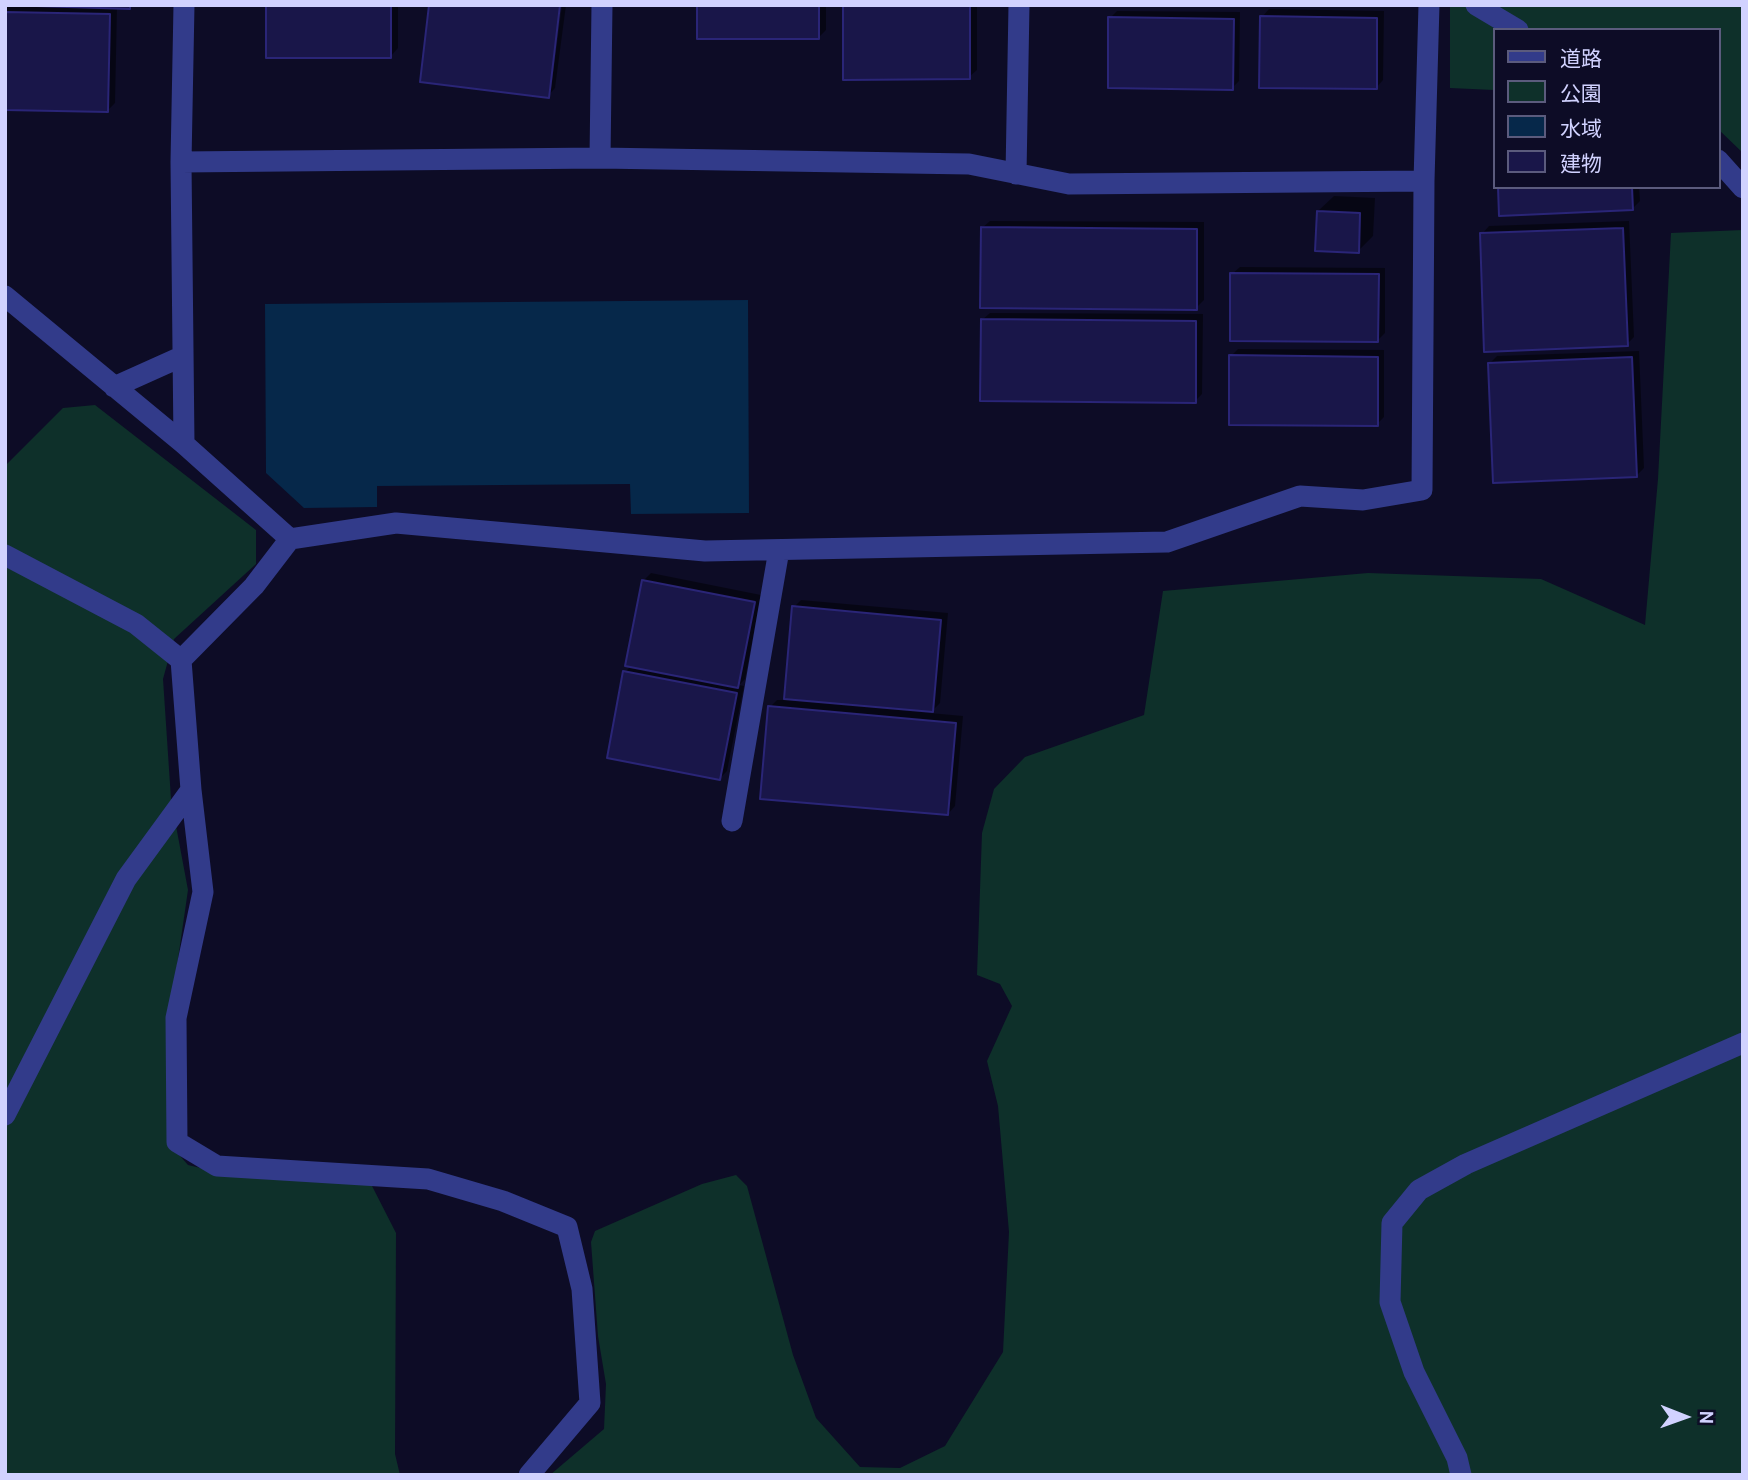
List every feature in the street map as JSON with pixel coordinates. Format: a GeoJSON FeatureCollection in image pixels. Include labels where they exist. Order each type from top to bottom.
{"type":"FeatureCollection","features":[{"type":"Feature","properties":{"kind":"street"},"geometry":{"type":"LineString","coordinates":[[184,5],[181,162],[184,444]]}},
{"type":"Feature","properties":{"kind":"street"},"geometry":{"type":"LineString","coordinates":[[600,158],[602,5]]}},
{"type":"Feature","properties":{"kind":"street"},"geometry":{"type":"LineString","coordinates":[[1016,174],[1019,5]]}},
{"type":"Feature","properties":{"kind":"street"},"geometry":{"type":"LineString","coordinates":[[181,660],[254,586],[290,539],[396,523],[705,551],[1167,542],[1300,496],[1363,500],[1422,490],[1424,181],[1429,5]]}},
{"type":"Feature","properties":{"kind":"street"},"geometry":{"type":"LineString","coordinates":[[1476,5],[1515,28]]}},
{"type":"Feature","properties":{"kind":"street"},"geometry":{"type":"LineString","coordinates":[[181,162],[600,158],[969,164],[1069,184],[1424,181]]}},
{"type":"Feature","properties":{"kind":"street"},"geometry":{"type":"LineString","coordinates":[[1720,162],[1743,188]]}},
{"type":"Feature","properties":{"kind":"street"},"geometry":{"type":"LineString","coordinates":[[5,296],[184,444],[290,539]]}},
{"type":"Feature","properties":{"kind":"street"},"geometry":{"type":"LineString","coordinates":[[114,387],[184,356]]}},
{"type":"Feature","properties":{"kind":"street"},"geometry":{"type":"LineString","coordinates":[[732,821],[779,550]]}},
{"type":"Feature","properties":{"kind":"street"},"geometry":{"type":"LineString","coordinates":[[5,555],[136,624],[181,660],[191,790],[203,892],[176,1018],[177,1142],[217,1166],[429,1179],[502,1201],[567,1227],[582,1290],[590,1403],[529,1475]]}},
{"type":"Feature","properties":{"kind":"street"},"geometry":{"type":"LineString","coordinates":[[5,1115],[126,879],[191,790]]}},
{"type":"Feature","properties":{"kind":"street"},"geometry":{"type":"LineString","coordinates":[[1461,1475],[1457,1458],[1413,1372],[1391,1302],[1392,1223],[1419,1190],[1466,1164],[1743,1043]]}},
{"type":"Feature","properties":{"kind":"green space"},"geometry":{"type":"Polygon","coordinates":[[[1450,5],[1743,5],[1743,153],[1720,131],[1720,28],[1492,28],[1492,90],[1450,88],[1450,5]]]}},
{"type":"Feature","properties":{"kind":"green space"},"geometry":{"type":"Polygon","coordinates":[[[1743,230],[1743,1475],[550,1475],[604,1429],[606,1384],[598,1336],[591,1242],[595,1231],[702,1184],[736,1175],[747,1186],[793,1355],[816,1418],[860,1467],[900,1468],[945,1446],[1003,1352],[1009,1232],[998,1106],[987,1061],[1012,1006],[1000,984],[977,975],[982,833],[994,789],[1025,757],[1144,715],[1163,591],[1368,573],[1541,579],[1645,625],[1658,479],[1671,233],[1743,230]]]}},
{"type":"Feature","properties":{"kind":"green space"},"geometry":{"type":"Polygon","coordinates":[[[95,405],[256,530],[256,564],[174,639],[163,679],[171,799],[188,890],[171,1007],[168,1142],[188,1165],[234,1176],[371,1184],[396,1233],[395,1454],[400,1475],[5,1475],[5,466],[63,408],[95,405]]]}},
{"type":"Feature","properties":{"kind":"water"},"geometry":{"type":"Polygon","coordinates":[[[748,300],[749,513],[631,514],[630,484],[377,486],[377,507],[304,508],[266,473],[265,304],[748,300]]]}},
{"type":"Feature","properties":{"kind":"building"},"geometry":{"type":"Polygon","coordinates":[[[5,5],[130,5],[130,9],[5,5]]]}},
{"type":"Feature","properties":{"kind":"building"},"geometry":{"type":"Polygon","coordinates":[[[266,5],[391,5],[391,58],[266,58],[266,5]]]}},
{"type":"Feature","properties":{"kind":"building"},"geometry":{"type":"Polygon","coordinates":[[[429,5],[560,5],[549,98],[420,82],[429,5]]]}},
{"type":"Feature","properties":{"kind":"building"},"geometry":{"type":"Polygon","coordinates":[[[697,5],[819,5],[819,39],[697,39],[697,5]]]}},
{"type":"Feature","properties":{"kind":"building"},"geometry":{"type":"Polygon","coordinates":[[[843,5],[970,5],[970,79],[843,80],[843,5]]]}},
{"type":"Feature","properties":{"kind":"building"},"geometry":{"type":"Polygon","coordinates":[[[5,12],[110,14],[108,112],[5,110],[5,12]]]}},
{"type":"Feature","properties":{"kind":"building"},"geometry":{"type":"Polygon","coordinates":[[[1260,16],[1377,18],[1377,89],[1259,88],[1260,16]]]}},
{"type":"Feature","properties":{"kind":"building"},"geometry":{"type":"Polygon","coordinates":[[[1108,17],[1234,19],[1233,90],[1108,88],[1108,17]]]}},
{"type":"Feature","properties":{"kind":"building"},"geometry":{"type":"Polygon","coordinates":[[[1498,189],[1632,189],[1633,210],[1499,216],[1498,189]]]}},
{"type":"Feature","properties":{"kind":"building"},"geometry":{"type":"Polygon","coordinates":[[[1317,211],[1360,213],[1359,253],[1315,251],[1317,211]]]}},
{"type":"Feature","properties":{"kind":"building"},"geometry":{"type":"Polygon","coordinates":[[[981,227],[1197,229],[1197,310],[980,308],[981,227]]]}},
{"type":"Feature","properties":{"kind":"building"},"geometry":{"type":"Polygon","coordinates":[[[1623,228],[1628,346],[1484,352],[1480,233],[1623,228]]]}},
{"type":"Feature","properties":{"kind":"building"},"geometry":{"type":"Polygon","coordinates":[[[1230,273],[1379,274],[1378,342],[1230,341],[1230,273]]]}},
{"type":"Feature","properties":{"kind":"building"},"geometry":{"type":"Polygon","coordinates":[[[981,319],[1196,321],[1196,403],[980,401],[981,319]]]}},
{"type":"Feature","properties":{"kind":"building"},"geometry":{"type":"Polygon","coordinates":[[[1229,355],[1378,357],[1378,426],[1229,425],[1229,355]]]}},
{"type":"Feature","properties":{"kind":"building"},"geometry":{"type":"Polygon","coordinates":[[[1632,357],[1637,477],[1493,483],[1488,363],[1632,357]]]}},
{"type":"Feature","properties":{"kind":"building"},"geometry":{"type":"Polygon","coordinates":[[[642,580],[755,602],[738,688],[625,666],[642,580]]]}},
{"type":"Feature","properties":{"kind":"building"},"geometry":{"type":"Polygon","coordinates":[[[792,606],[941,620],[933,712],[784,699],[792,606]]]}},
{"type":"Feature","properties":{"kind":"building"},"geometry":{"type":"Polygon","coordinates":[[[623,671],[737,693],[720,780],[607,758],[623,671]]]}},
{"type":"Feature","properties":{"kind":"building"},"geometry":{"type":"Polygon","coordinates":[[[768,706],[956,723],[948,815],[760,799],[768,706]]]}}]}
